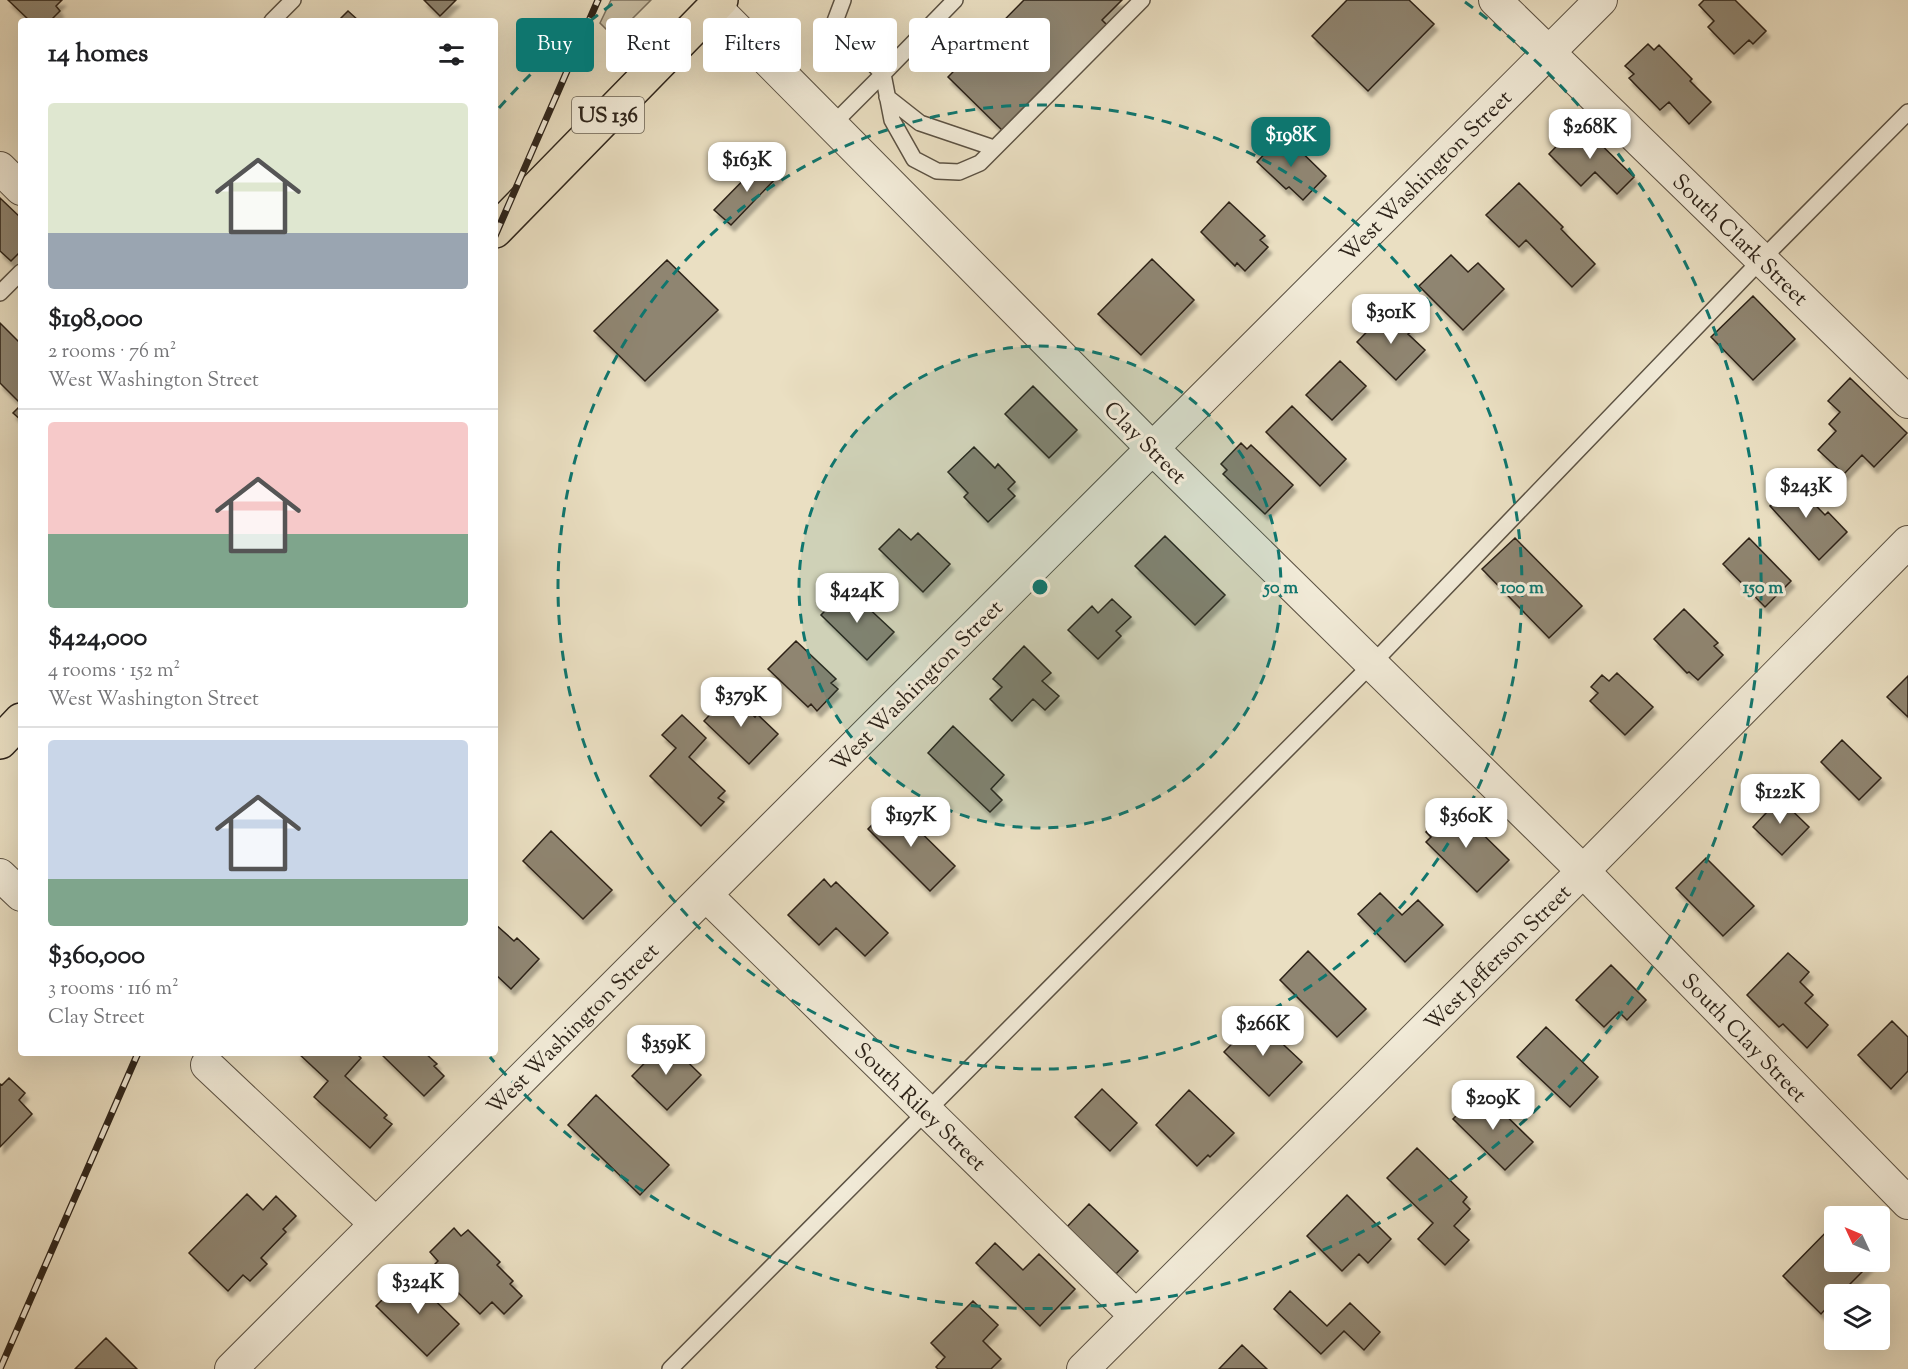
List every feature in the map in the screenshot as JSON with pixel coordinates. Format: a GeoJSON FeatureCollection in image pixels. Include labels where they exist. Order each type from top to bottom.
{"type":"FeatureCollection","features":[{"type":"Feature","properties":{"kind":"main road","name":"US 136"},"geometry":{"type":"LineString","coordinates":[[498,228],[718,3]]}},
{"type":"Feature","properties":{"kind":"main road"},"geometry":{"type":"LineString","coordinates":[[0,742],[18,723]]}},
{"type":"Feature","properties":{"kind":"street","name":"South Clark Street"},"geometry":{"type":"LineString","coordinates":[[1495,0],[1908,402]]}},
{"type":"Feature","properties":{"kind":"street","name":"West Washington Street"},"geometry":{"type":"LineString","coordinates":[[231,1369],[1600,0]]}},
{"type":"Feature","properties":{"kind":"street","name":"Clay Street"},"geometry":{"type":"LineString","coordinates":[[718,3],[832,125],[1152,448],[1583,871]]}},
{"type":"Feature","properties":{"kind":"street"},"geometry":{"type":"LineString","coordinates":[[0,168],[18,186]]}},
{"type":"Feature","properties":{"kind":"street","name":"West Jefferson Street"},"geometry":{"type":"LineString","coordinates":[[1083,1369],[1583,871],[1908,542]]}},
{"type":"Feature","properties":{"kind":"street","name":"South Clay Street"},"geometry":{"type":"LineString","coordinates":[[1583,871],[1908,1203]]}},
{"type":"Feature","properties":{"kind":"street"},"geometry":{"type":"LineString","coordinates":[[0,875],[18,892]]}},
{"type":"Feature","properties":{"kind":"street","name":"South Riley Street"},"geometry":{"type":"LineString","coordinates":[[706,895],[1136,1316]]}},
{"type":"Feature","properties":{"kind":"street"},"geometry":{"type":"LineString","coordinates":[[207,1065],[376,1224]]}},
{"type":"Feature","properties":{"kind":"lane"},"geometry":{"type":"LineString","coordinates":[[275,18],[293,0]]}},
{"type":"Feature","properties":{"kind":"lane"},"geometry":{"type":"LineString","coordinates":[[843,0],[834,24],[883,74],[892,120],[914,159],[937,171],[959,172],[980,163],[1142,0]]}},
{"type":"Feature","properties":{"kind":"lane"},"geometry":{"type":"LineString","coordinates":[[832,125],[955,0]]}},
{"type":"Feature","properties":{"kind":"lane"},"geometry":{"type":"LineString","coordinates":[[887,97],[920,123],[994,148]]}},
{"type":"Feature","properties":{"kind":"lane"},"geometry":{"type":"LineString","coordinates":[[670,1369],[1371,665],[1762,259],[1908,112]]}},
{"type":"Feature","properties":{"kind":"lane"},"geometry":{"type":"LineString","coordinates":[[0,293],[18,275]]}},
{"type":"Feature","properties":{"kind":"shaded area"},"geometry":{"type":"Polygon","coordinates":[[[611,0],[651,0],[633,18],[606,18],[606,29],[600,23],[611,0]]]}},
{"type":"Feature","properties":{"kind":"building"},"geometry":{"type":"Polygon","coordinates":[[[8,0],[62,0],[56,6],[60,11],[53,18],[27,18],[8,0]]]}},
{"type":"Feature","properties":{"kind":"building"},"geometry":{"type":"Polygon","coordinates":[[[424,0],[456,0],[440,16],[424,0]]]}},
{"type":"Feature","properties":{"kind":"building"},"geometry":{"type":"Polygon","coordinates":[[[1024,0],[1122,0],[1102,20],[1110,28],[1006,134],[948,77],[953,72],[1050,72],[1050,18],[1006,18],[1024,0]]]}},
{"type":"Feature","properties":{"kind":"building"},"geometry":{"type":"Polygon","coordinates":[[[1347,0],[1409,0],[1434,24],[1368,91],[1312,36],[1347,0]]]}},
{"type":"Feature","properties":{"kind":"building"},"geometry":{"type":"Polygon","coordinates":[[[1704,0],[1735,0],[1766,31],[1753,44],[1749,40],[1734,54],[1708,27],[1714,21],[1699,5],[1704,0]]]}},
{"type":"Feature","properties":{"kind":"building"},"geometry":{"type":"Polygon","coordinates":[[[348,11],[356,18],[341,18],[348,11]]]}},
{"type":"Feature","properties":{"kind":"building"},"geometry":{"type":"Polygon","coordinates":[[[1648,44],[1654,50],[1659,45],[1711,102],[1689,124],[1669,102],[1660,110],[1629,78],[1634,74],[1625,66],[1648,44]]]}},
{"type":"Feature","properties":{"kind":"building"},"geometry":{"type":"Polygon","coordinates":[[[1579,123],[1634,177],[1617,194],[1595,172],[1581,186],[1549,154],[1579,123]]]}},
{"type":"Feature","properties":{"kind":"building"},"geometry":{"type":"Polygon","coordinates":[[[1283,134],[1326,176],[1303,200],[1289,187],[1286,189],[1257,162],[1283,134]]]}},
{"type":"Feature","properties":{"kind":"building"},"geometry":{"type":"Polygon","coordinates":[[[763,160],[779,175],[731,225],[714,210],[763,160]]]}},
{"type":"Feature","properties":{"kind":"building"},"geometry":{"type":"Polygon","coordinates":[[[1519,183],[1563,227],[1561,229],[1595,264],[1572,287],[1526,240],[1519,247],[1486,215],[1519,183]]]}},
{"type":"Feature","properties":{"kind":"building"},"geometry":{"type":"Polygon","coordinates":[[[0,198],[18,215],[18,254],[11,261],[0,251],[0,198]]]}},
{"type":"Feature","properties":{"kind":"building"},"geometry":{"type":"Polygon","coordinates":[[[1229,202],[1265,236],[1260,240],[1268,247],[1245,271],[1237,263],[1235,266],[1201,232],[1229,202]]]}},
{"type":"Feature","properties":{"kind":"building"},"geometry":{"type":"Polygon","coordinates":[[[1451,255],[1468,272],[1478,263],[1504,289],[1463,330],[1419,286],[1451,255]]]}},
{"type":"Feature","properties":{"kind":"building"},"geometry":{"type":"Polygon","coordinates":[[[1152,259],[1194,300],[1141,355],[1098,314],[1152,259]]]}},
{"type":"Feature","properties":{"kind":"building"},"geometry":{"type":"Polygon","coordinates":[[[667,260],[718,310],[645,381],[594,331],[667,260]]]}},
{"type":"Feature","properties":{"kind":"building"},"geometry":{"type":"Polygon","coordinates":[[[1753,296],[1795,339],[1753,380],[1711,337],[1753,296]]]}},
{"type":"Feature","properties":{"kind":"building"},"geometry":{"type":"Polygon","coordinates":[[[1388,310],[1411,332],[1408,334],[1425,350],[1396,380],[1357,342],[1388,310]]]}},
{"type":"Feature","properties":{"kind":"building"},"geometry":{"type":"Polygon","coordinates":[[[0,323],[18,341],[18,401],[0,383],[0,323]]]}},
{"type":"Feature","properties":{"kind":"building"},"geometry":{"type":"Polygon","coordinates":[[[1340,361],[1366,386],[1332,420],[1306,395],[1340,361]]]}},
{"type":"Feature","properties":{"kind":"building"},"geometry":{"type":"Polygon","coordinates":[[[1850,378],[1907,433],[1874,467],[1862,455],[1844,474],[1818,450],[1836,431],[1829,424],[1840,412],[1828,401],[1850,378]]]}},
{"type":"Feature","properties":{"kind":"building"},"geometry":{"type":"Polygon","coordinates":[[[1033,386],[1077,430],[1049,458],[1005,414],[1033,386]]]}},
{"type":"Feature","properties":{"kind":"building"},"geometry":{"type":"Polygon","coordinates":[[[1292,406],[1346,459],[1320,486],[1266,432],[1292,406]]]}},
{"type":"Feature","properties":{"kind":"building"},"geometry":{"type":"Polygon","coordinates":[[[18,408],[18,417],[13,413],[18,408]]]}},
{"type":"Feature","properties":{"kind":"building"},"geometry":{"type":"Polygon","coordinates":[[[1241,443],[1247,449],[1251,445],[1293,485],[1265,514],[1223,474],[1227,470],[1221,464],[1241,443]]]}},
{"type":"Feature","properties":{"kind":"building"},"geometry":{"type":"Polygon","coordinates":[[[974,447],[995,468],[998,464],[1015,482],[1008,489],[1015,496],[988,522],[964,497],[968,493],[948,472],[974,447]]]}},
{"type":"Feature","properties":{"kind":"building"},"geometry":{"type":"Polygon","coordinates":[[[1788,477],[1825,515],[1828,512],[1847,532],[1819,560],[1770,506],[1775,503],[1768,496],[1788,477]]]}},
{"type":"Feature","properties":{"kind":"building"},"geometry":{"type":"Polygon","coordinates":[[[899,529],[911,540],[918,533],[950,564],[923,592],[879,549],[899,529]]]}},
{"type":"Feature","properties":{"kind":"building"},"geometry":{"type":"Polygon","coordinates":[[[1165,536],[1225,595],[1195,625],[1135,566],[1165,536]]]}},
{"type":"Feature","properties":{"kind":"building"},"geometry":{"type":"Polygon","coordinates":[[[1515,538],[1582,606],[1549,638],[1482,569],[1515,538]]]}},
{"type":"Feature","properties":{"kind":"building"},"geometry":{"type":"Polygon","coordinates":[[[1749,538],[1791,581],[1765,607],[1723,564],[1749,538]]]}},
{"type":"Feature","properties":{"kind":"building"},"geometry":{"type":"Polygon","coordinates":[[[847,588],[894,632],[867,660],[821,615],[847,588]]]}},
{"type":"Feature","properties":{"kind":"building"},"geometry":{"type":"Polygon","coordinates":[[[1112,599],[1131,617],[1116,631],[1121,636],[1098,659],[1068,630],[1092,606],[1098,613],[1112,599]]]}},
{"type":"Feature","properties":{"kind":"building"},"geometry":{"type":"Polygon","coordinates":[[[1684,609],[1718,643],[1714,646],[1723,655],[1698,680],[1689,672],[1687,673],[1654,639],[1684,609]]]}},
{"type":"Feature","properties":{"kind":"building"},"geometry":{"type":"Polygon","coordinates":[[[796,641],[836,679],[831,683],[838,689],[817,711],[811,704],[808,707],[768,669],[796,641]]]}},
{"type":"Feature","properties":{"kind":"building"},"geometry":{"type":"Polygon","coordinates":[[[1024,646],[1051,673],[1042,681],[1059,696],[1045,710],[1033,699],[1012,721],[990,699],[1002,687],[993,679],[1024,646]]]}},
{"type":"Feature","properties":{"kind":"building"},"geometry":{"type":"Polygon","coordinates":[[[1617,673],[1653,707],[1625,735],[1590,701],[1598,693],[1591,687],[1602,675],[1609,681],[1617,673]]]}},
{"type":"Feature","properties":{"kind":"building"},"geometry":{"type":"Polygon","coordinates":[[[1908,676],[1908,717],[1887,697],[1908,676]]]}},
{"type":"Feature","properties":{"kind":"building"},"geometry":{"type":"Polygon","coordinates":[[[730,693],[755,717],[757,714],[778,734],[749,764],[704,721],[730,693]]]}},
{"type":"Feature","properties":{"kind":"building"},"geometry":{"type":"Polygon","coordinates":[[[682,715],[706,738],[689,757],[725,791],[718,798],[724,802],[701,826],[650,776],[676,748],[662,735],[682,715]]]}},
{"type":"Feature","properties":{"kind":"building"},"geometry":{"type":"Polygon","coordinates":[[[953,726],[1004,775],[991,789],[1002,800],[990,812],[928,753],[953,726]]]}},
{"type":"Feature","properties":{"kind":"building"},"geometry":{"type":"Polygon","coordinates":[[[1842,740],[1881,778],[1859,800],[1821,762],[1842,740]]]}},
{"type":"Feature","properties":{"kind":"building"},"geometry":{"type":"Polygon","coordinates":[[[1775,794],[1809,827],[1782,855],[1753,827],[1767,812],[1762,807],[1775,794]]]}},
{"type":"Feature","properties":{"kind":"building"},"geometry":{"type":"Polygon","coordinates":[[[892,804],[955,866],[930,891],[868,829],[892,804]]]}},
{"type":"Feature","properties":{"kind":"building"},"geometry":{"type":"Polygon","coordinates":[[[1458,810],[1509,860],[1477,892],[1426,842],[1431,837],[1426,832],[1447,811],[1452,815],[1458,810]]]}},
{"type":"Feature","properties":{"kind":"building"},"geometry":{"type":"Polygon","coordinates":[[[551,831],[612,890],[583,919],[523,861],[551,831]]]}},
{"type":"Feature","properties":{"kind":"building"},"geometry":{"type":"Polygon","coordinates":[[[1706,858],[1754,906],[1723,936],[1676,888],[1706,858]]]}},
{"type":"Feature","properties":{"kind":"building"},"geometry":{"type":"Polygon","coordinates":[[[824,879],[831,887],[836,882],[888,933],[865,956],[836,928],[819,945],[788,915],[824,879]]]}},
{"type":"Feature","properties":{"kind":"building"},"geometry":{"type":"Polygon","coordinates":[[[1380,893],[1402,915],[1418,900],[1443,925],[1405,962],[1358,914],[1380,893]]]}},
{"type":"Feature","properties":{"kind":"building"},"geometry":{"type":"Polygon","coordinates":[[[498,927],[514,941],[517,938],[539,959],[511,989],[498,977],[498,927]]]}},
{"type":"Feature","properties":{"kind":"building"},"geometry":{"type":"Polygon","coordinates":[[[1308,951],[1366,1009],[1337,1037],[1280,980],[1308,951]]]}},
{"type":"Feature","properties":{"kind":"building"},"geometry":{"type":"Polygon","coordinates":[[[1788,953],[1809,972],[1800,982],[1813,995],[1805,1003],[1828,1025],[1807,1048],[1783,1024],[1779,1027],[1747,995],[1788,953]]]}},
{"type":"Feature","properties":{"kind":"building"},"geometry":{"type":"Polygon","coordinates":[[[1611,965],[1646,1000],[1627,1020],[1619,1012],[1604,1027],[1576,1000],[1611,965]]]}},
{"type":"Feature","properties":{"kind":"building"},"geometry":{"type":"Polygon","coordinates":[[[1256,1019],[1302,1062],[1269,1096],[1224,1052],[1256,1019]]]}},
{"type":"Feature","properties":{"kind":"building"},"geometry":{"type":"Polygon","coordinates":[[[1892,1021],[1908,1037],[1908,1071],[1891,1089],[1858,1055],[1892,1021]]]}},
{"type":"Feature","properties":{"kind":"building"},"geometry":{"type":"Polygon","coordinates":[[[1546,1027],[1598,1077],[1570,1107],[1517,1057],[1546,1027]]]}},
{"type":"Feature","properties":{"kind":"building"},"geometry":{"type":"Polygon","coordinates":[[[666,1041],[701,1075],[667,1110],[632,1076],[666,1041]]]}},
{"type":"Feature","properties":{"kind":"building"},"geometry":{"type":"Polygon","coordinates":[[[301,1056],[359,1056],[361,1058],[345,1076],[387,1115],[384,1118],[392,1124],[370,1148],[314,1097],[328,1081],[301,1056]]]}},
{"type":"Feature","properties":{"kind":"building"},"geometry":{"type":"Polygon","coordinates":[[[383,1056],[428,1056],[437,1064],[434,1066],[444,1076],[424,1096],[383,1056]]]}},
{"type":"Feature","properties":{"kind":"building"},"geometry":{"type":"Polygon","coordinates":[[[9,1078],[25,1093],[19,1100],[32,1114],[0,1147],[0,1084],[2,1085],[9,1078]]]}},
{"type":"Feature","properties":{"kind":"building"},"geometry":{"type":"Polygon","coordinates":[[[1102,1089],[1137,1123],[1110,1151],[1075,1117],[1102,1089]]]}},
{"type":"Feature","properties":{"kind":"building"},"geometry":{"type":"Polygon","coordinates":[[[1189,1090],[1234,1133],[1210,1157],[1208,1155],[1197,1166],[1156,1125],[1189,1090]]]}},
{"type":"Feature","properties":{"kind":"building"},"geometry":{"type":"Polygon","coordinates":[[[1481,1091],[1533,1142],[1505,1170],[1453,1119],[1481,1091]]]}},
{"type":"Feature","properties":{"kind":"building"},"geometry":{"type":"Polygon","coordinates":[[[596,1095],[669,1165],[640,1195],[568,1125],[596,1095]]]}},
{"type":"Feature","properties":{"kind":"building"},"geometry":{"type":"Polygon","coordinates":[[[1417,1148],[1467,1197],[1463,1202],[1470,1209],[1454,1226],[1469,1240],[1445,1265],[1418,1239],[1433,1223],[1387,1178],[1417,1148]]]}},
{"type":"Feature","properties":{"kind":"building"},"geometry":{"type":"Polygon","coordinates":[[[247,1194],[263,1210],[276,1196],[296,1216],[283,1229],[286,1232],[261,1258],[267,1264],[250,1281],[243,1275],[228,1291],[189,1253],[247,1194]]]}},
{"type":"Feature","properties":{"kind":"building"},"geometry":{"type":"Polygon","coordinates":[[[1347,1195],[1391,1239],[1368,1263],[1359,1254],[1342,1271],[1307,1236],[1347,1195]]]}},
{"type":"Feature","properties":{"kind":"building"},"geometry":{"type":"Polygon","coordinates":[[[1089,1204],[1138,1251],[1114,1276],[1063,1231],[1089,1204]]]}},
{"type":"Feature","properties":{"kind":"building"},"geometry":{"type":"Polygon","coordinates":[[[454,1228],[461,1236],[468,1230],[500,1262],[497,1265],[513,1281],[510,1284],[522,1296],[504,1314],[492,1302],[480,1314],[432,1267],[438,1261],[430,1252],[454,1228]]]}},
{"type":"Feature","properties":{"kind":"building"},"geometry":{"type":"Polygon","coordinates":[[[1824,1234],[1824,1272],[1862,1272],[1850,1284],[1824,1284],[1824,1311],[1821,1314],[1783,1276],[1824,1234]]]}},
{"type":"Feature","properties":{"kind":"building"},"geometry":{"type":"Polygon","coordinates":[[[995,1243],[1023,1270],[1039,1254],[1075,1289],[1040,1326],[976,1263],[995,1243]]]}},
{"type":"Feature","properties":{"kind":"building"},"geometry":{"type":"Polygon","coordinates":[[[408,1274],[459,1324],[427,1356],[376,1306],[408,1274]]]}},
{"type":"Feature","properties":{"kind":"building"},"geometry":{"type":"Polygon","coordinates":[[[1290,1291],[1327,1326],[1350,1303],[1380,1332],[1364,1350],[1344,1331],[1321,1354],[1274,1309],[1290,1291]]]}},
{"type":"Feature","properties":{"kind":"building"},"geometry":{"type":"Polygon","coordinates":[[[973,1301],[998,1325],[983,1341],[1001,1359],[991,1369],[938,1369],[936,1367],[945,1357],[931,1343],[973,1301]]]}},
{"type":"Feature","properties":{"kind":"building"},"geometry":{"type":"Polygon","coordinates":[[[106,1338],[137,1369],[75,1369],[106,1338]]]}},
{"type":"Feature","properties":{"kind":"building"},"geometry":{"type":"Polygon","coordinates":[[[1242,1345],[1267,1369],[1219,1369],[1242,1345]]]}},
{"type":"Feature","properties":{"kind":"railway"},"geometry":{"type":"LineString","coordinates":[[498,229],[598,0]]}},
{"type":"Feature","properties":{"kind":"railway"},"geometry":{"type":"LineString","coordinates":[[0,1369],[137,1056]]}}]}
